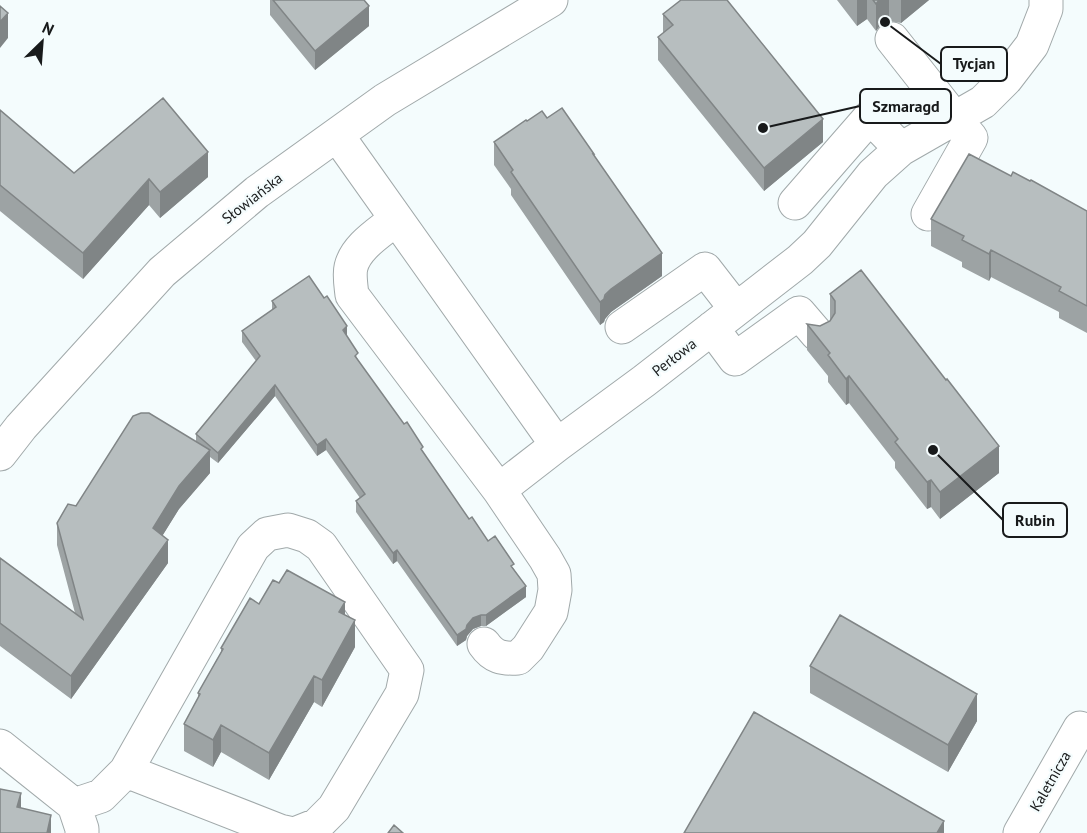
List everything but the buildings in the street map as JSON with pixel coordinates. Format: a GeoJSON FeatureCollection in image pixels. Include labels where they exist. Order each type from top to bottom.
{"type":"FeatureCollection","features":[{"type":"Feature","properties":{"kind":"street","name":"Słowiańska"},"geometry":{"type":"LineString","coordinates":[[0,454],[21,427],[162,272],[257,192],[385,100],[551,0]]}},
{"type":"Feature","properties":{"kind":"street","name":"Perłowa"},"geometry":{"type":"LineString","coordinates":[[499,490],[645,381],[800,260],[817,244],[873,174],[901,149],[983,102],[1006,79],[1032,45],[1046,9],[1046,0]]}},
{"type":"Feature","properties":{"kind":"street"},"geometry":{"type":"LineString","coordinates":[[892,39],[971,138],[928,214]]}},
{"type":"Feature","properties":{"kind":"street"},"geometry":{"type":"LineString","coordinates":[[795,203],[870,117],[901,149]]}},
{"type":"Feature","properties":{"kind":"street"},"geometry":{"type":"LineString","coordinates":[[337,135],[557,445]]}},
{"type":"Feature","properties":{"kind":"street"},"geometry":{"type":"LineString","coordinates":[[396,219],[366,244],[355,257],[351,268],[352,295],[499,490],[554,574],[555,590],[551,612],[528,648],[518,658],[507,659],[497,656],[484,644]]}},
{"type":"Feature","properties":{"kind":"street"},"geometry":{"type":"LineString","coordinates":[[622,327],[705,269],[724,318],[735,359],[799,313],[817,334]]}},
{"type":"Feature","properties":{"kind":"street"},"geometry":{"type":"LineString","coordinates":[[0,746],[78,819],[126,771],[253,547],[267,534],[288,530],[306,536],[321,546],[407,670],[402,694],[334,808],[317,825],[297,833]]}},
{"type":"Feature","properties":{"kind":"street","name":"Kaletnicza"},"geometry":{"type":"LineString","coordinates":[[1020,833],[1080,728]]}},
{"type":"Feature","properties":{"kind":"street"},"geometry":{"type":"LineString","coordinates":[[126,771],[289,833]]}},
{"type":"Feature","properties":{"kind":"place","name":"Tycjan"},"geometry":{"type":"Point","coordinates":[885,22]}},
{"type":"Feature","properties":{"kind":"place","name":"Szmaragd"},"geometry":{"type":"Point","coordinates":[763,128]}},
{"type":"Feature","properties":{"kind":"place","name":"Rubin"},"geometry":{"type":"Point","coordinates":[933,450]}}]}
